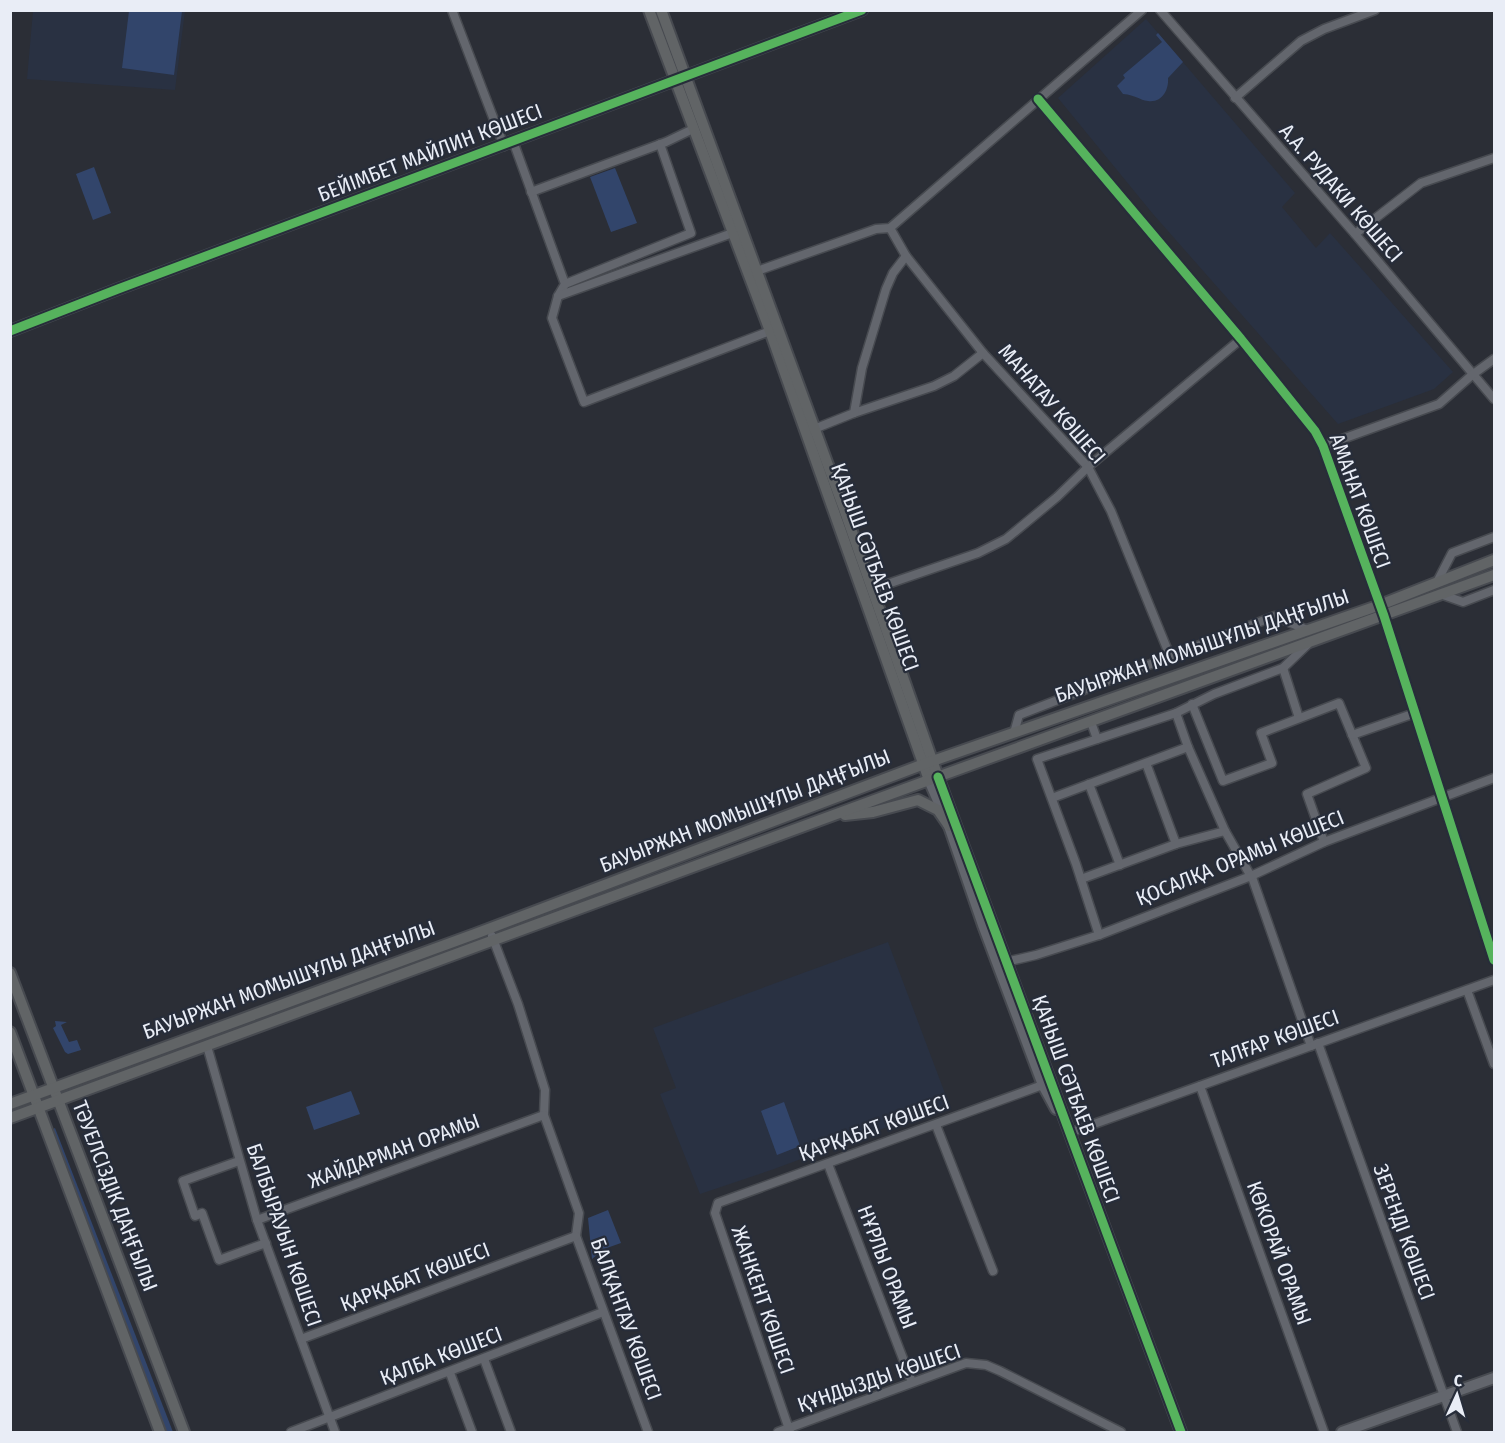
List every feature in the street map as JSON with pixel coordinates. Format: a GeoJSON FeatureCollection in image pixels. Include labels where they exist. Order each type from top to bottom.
{"type":"FeatureCollection","features":[{"type":"Feature","properties":{"kind":"main road","name":"ҚАНЫШ СӘТБАЕВ КӨШЕСІ"},"geometry":{"type":"LineString","coordinates":[[649,10],[680,78],[737,231],[770,331],[873,589],[928,763]]}},
{"type":"Feature","properties":{"kind":"main road","name":"ҚАНЫШ СӘТБАЕВ КӨШЕСІ"},"geometry":{"type":"LineString","coordinates":[[661,10],[693,129],[757,272],[840,524],[934,778]]}},
{"type":"Feature","properties":{"kind":"main road","name":"БАУЫРЖАН МОМЫШҰЛЫ ДАҢҒЫЛЫ"},"geometry":{"type":"LineString","coordinates":[[10,1118],[934,778],[1308,644],[1382,611],[1437,582],[1494,560]]}},
{"type":"Feature","properties":{"kind":"main road","name":"БАУЫРЖАН МОМЫШҰЛЫ ДАҢҒЫЛЫ"},"geometry":{"type":"LineString","coordinates":[[10,1104],[489,928],[928,763],[1307,630],[1443,595],[1494,575]]}},
{"type":"Feature","properties":{"kind":"main road"},"geometry":{"type":"LineString","coordinates":[[830,816],[873,812],[918,800],[938,810],[949,826]]}},
{"type":"Feature","properties":{"kind":"main road","name":"ТӘУЕЛСІЗДІК ДАҢҒЫЛЫ"},"geometry":{"type":"LineString","coordinates":[[10,973],[184,1432]]}},
{"type":"Feature","properties":{"kind":"main road","name":"ТӘУЕЛСІЗДІК ДАҢҒЫЛЫ"},"geometry":{"type":"LineString","coordinates":[[10,1032],[160,1432]]}},
{"type":"Feature","properties":{"kind":"street"},"geometry":{"type":"LineString","coordinates":[[452,10],[531,192],[565,284]]}},
{"type":"Feature","properties":{"kind":"street","name":"БЕЙІМБЕТ МАЙЛИН КӨШЕСІ"},"geometry":{"type":"LineString","coordinates":[[10,332],[128,285],[862,10]]}},
{"type":"Feature","properties":{"kind":"street"},"geometry":{"type":"LineString","coordinates":[[757,272],[876,229],[890,228],[1142,10]]}},
{"type":"Feature","properties":{"kind":"street","name":"А.А. РУДАКИ КӨШЕСІ"},"geometry":{"type":"LineString","coordinates":[[1160,10],[1355,234],[1494,399]]}},
{"type":"Feature","properties":{"kind":"street"},"geometry":{"type":"LineString","coordinates":[[1235,98],[1301,41],[1324,29],[1375,10]]}},
{"type":"Feature","properties":{"kind":"street","name":"АМАНАТ КӨШЕСІ"},"geometry":{"type":"LineString","coordinates":[[1038,99],[1305,416],[1323,446],[1382,611],[1494,960]]}},
{"type":"Feature","properties":{"kind":"street"},"geometry":{"type":"LineString","coordinates":[[531,192],[660,144],[693,129]]}},
{"type":"Feature","properties":{"kind":"street"},"geometry":{"type":"LineString","coordinates":[[660,144],[691,233],[565,284],[558,296],[552,318],[584,402],[770,331]]}},
{"type":"Feature","properties":{"kind":"street"},"geometry":{"type":"LineString","coordinates":[[1355,234],[1421,183],[1494,158]]}},
{"type":"Feature","properties":{"kind":"street","name":"МАНАТАУ КӨШЕСІ"},"geometry":{"type":"LineString","coordinates":[[890,228],[906,256],[983,353],[1088,467],[1111,511],[1170,656]]}},
{"type":"Feature","properties":{"kind":"street"},"geometry":{"type":"LineString","coordinates":[[558,296],[737,231]]}},
{"type":"Feature","properties":{"kind":"street"},"geometry":{"type":"LineString","coordinates":[[854,413],[862,368],[886,289],[893,273],[906,256]]}},
{"type":"Feature","properties":{"kind":"street"},"geometry":{"type":"LineString","coordinates":[[873,589],[978,553],[1006,539],[1241,339]]}},
{"type":"Feature","properties":{"kind":"street"},"geometry":{"type":"LineString","coordinates":[[810,430],[934,386],[954,376],[983,353]]}},
{"type":"Feature","properties":{"kind":"street"},"geometry":{"type":"LineString","coordinates":[[1323,446],[1439,404],[1494,359]]}},
{"type":"Feature","properties":{"kind":"street"},"geometry":{"type":"LineString","coordinates":[[1437,582],[1452,553],[1494,537]]}},
{"type":"Feature","properties":{"kind":"street"},"geometry":{"type":"LineString","coordinates":[[1443,595],[1464,602],[1494,590]]}},
{"type":"Feature","properties":{"kind":"street"},"geometry":{"type":"LineString","coordinates":[[1014,733],[1019,715],[1275,616],[1307,630]]}},
{"type":"Feature","properties":{"kind":"street"},"geometry":{"type":"LineString","coordinates":[[1099,935],[1037,759],[1176,712],[1214,694],[1283,668],[1308,644]]}},
{"type":"Feature","properties":{"kind":"street"},"geometry":{"type":"LineString","coordinates":[[1283,668],[1299,718]]}},
{"type":"Feature","properties":{"kind":"street"},"geometry":{"type":"LineString","coordinates":[[1192,704],[1222,780],[1272,763],[1261,733],[1339,703],[1366,768],[1307,794],[1324,842]]}},
{"type":"Feature","properties":{"kind":"street","name":"ЗЕРЕНДІ КӨШЕСІ"},"geometry":{"type":"LineString","coordinates":[[1176,712],[1188,747],[1225,831],[1251,876],[1457,1432]]}},
{"type":"Feature","properties":{"kind":"street"},"geometry":{"type":"LineString","coordinates":[[1352,735],[1415,713]]}},
{"type":"Feature","properties":{"kind":"street"},"geometry":{"type":"LineString","coordinates":[[1091,722],[1097,739]]}},
{"type":"Feature","properties":{"kind":"street"},"geometry":{"type":"LineString","coordinates":[[1052,798],[1188,747]]}},
{"type":"Feature","properties":{"kind":"street"},"geometry":{"type":"LineString","coordinates":[[1146,763],[1176,844]]}},
{"type":"Feature","properties":{"kind":"street","name":"ҚАНЫШ СӘТБАЕВ КӨШЕСІ"},"geometry":{"type":"LineString","coordinates":[[934,778],[949,826],[1069,1133],[1181,1432]]}},
{"type":"Feature","properties":{"kind":"street","name":"ҚАНЫШ СӘТБАЕВ КӨШЕСІ"},"geometry":{"type":"LineString","coordinates":[[934,778],[1001,962]]}},
{"type":"Feature","properties":{"kind":"street","name":"ҚОСАЛҚА ОРАМЫ КӨШЕСІ"},"geometry":{"type":"LineString","coordinates":[[1001,962],[1036,955],[1099,935],[1251,876],[1324,842],[1494,778]]}},
{"type":"Feature","properties":{"kind":"street"},"geometry":{"type":"LineString","coordinates":[[1089,784],[1120,865]]}},
{"type":"Feature","properties":{"kind":"street"},"geometry":{"type":"LineString","coordinates":[[1081,879],[1176,844],[1225,831]]}},
{"type":"Feature","properties":{"kind":"street","name":"БАЛҚАНТАУ КӨШЕСІ"},"geometry":{"type":"LineString","coordinates":[[489,928],[518,1004],[545,1090],[544,1115],[579,1213],[576,1236],[648,1432]]}},
{"type":"Feature","properties":{"kind":"street","name":"ТАЛҒАР КӨШЕСІ"},"geometry":{"type":"LineString","coordinates":[[1069,1133],[1494,980]]}},
{"type":"Feature","properties":{"kind":"street"},"geometry":{"type":"LineString","coordinates":[[1467,990],[1494,1064]]}},
{"type":"Feature","properties":{"kind":"street","name":"БАЛБЫРАУЫН КӨШЕСІ"},"geometry":{"type":"LineString","coordinates":[[207,1046],[257,1220],[335,1432]]}},
{"type":"Feature","properties":{"kind":"street","name":"ҚАРҚАБАТ КӨШЕСІ"},"geometry":{"type":"LineString","coordinates":[[715,1213],[718,1203],[1048,1083]]}},
{"type":"Feature","properties":{"kind":"street","name":"КӨКОРАЙ ОРАМЫ"},"geometry":{"type":"LineString","coordinates":[[1200,1086],[1324,1432]]}},
{"type":"Feature","properties":{"kind":"street","name":"ЖАЙДАРМАН ОРАМЫ"},"geometry":{"type":"LineString","coordinates":[[257,1220],[544,1115]]}},
{"type":"Feature","properties":{"kind":"street"},"geometry":{"type":"LineString","coordinates":[[936,1125],[993,1271]]}},
{"type":"Feature","properties":{"kind":"street"},"geometry":{"type":"LineString","coordinates":[[239,1161],[183,1180],[195,1215],[202,1213],[219,1260],[266,1243]]}},
{"type":"Feature","properties":{"kind":"street","name":"НҰРЛЫ ОРАМЫ"},"geometry":{"type":"LineString","coordinates":[[828,1164],[912,1382]]}},
{"type":"Feature","properties":{"kind":"street","name":"ЖАНКЕНТ КӨШЕСІ"},"geometry":{"type":"LineString","coordinates":[[715,1213],[789,1430]]}},
{"type":"Feature","properties":{"kind":"street","name":"ҚАРҚАБАТ КӨШЕСІ"},"geometry":{"type":"LineString","coordinates":[[301,1340],[576,1236]]}},
{"type":"Feature","properties":{"kind":"street","name":"ҚАЛБА КӨШЕСІ"},"geometry":{"type":"LineString","coordinates":[[291,1432],[450,1373],[603,1312]]}},
{"type":"Feature","properties":{"kind":"street"},"geometry":{"type":"LineString","coordinates":[[484,1359],[511,1432]]}},
{"type":"Feature","properties":{"kind":"street","name":"ҚҰНДЫЗДЫ КӨШЕСІ"},"geometry":{"type":"LineString","coordinates":[[778,1432],[789,1430],[966,1363],[986,1365],[1121,1432]]}},
{"type":"Feature","properties":{"kind":"street"},"geometry":{"type":"LineString","coordinates":[[450,1373],[472,1432]]}},
{"type":"Feature","properties":{"kind":"street"},"geometry":{"type":"LineString","coordinates":[[1342,1432],[1494,1378]]}},
{"type":"Feature","properties":{"kind":"shaded area"},"geometry":{"type":"Polygon","coordinates":[[[33,11],[185,11],[175,90],[27,79],[33,11]]]}},
{"type":"Feature","properties":{"kind":"shaded area"},"geometry":{"type":"Polygon","coordinates":[[[129,11],[182,11],[174,75],[122,68],[129,11]]]}},
{"type":"Feature","properties":{"kind":"shaded area"},"geometry":{"type":"Polygon","coordinates":[[[1146,19],[1295,193],[1282,207],[1316,248],[1330,233],[1453,372],[1434,389],[1338,424],[1153,214],[1058,98],[1146,19]]]}},
{"type":"Feature","properties":{"kind":"shaded area"},"geometry":{"type":"Polygon","coordinates":[[[1158,33],[1183,62],[1168,78],[1166,91],[1161,98],[1148,101],[1123,94],[1117,86],[1125,78],[1123,75],[1162,42],[1156,35],[1158,33]]]}},
{"type":"Feature","properties":{"kind":"shaded area"},"geometry":{"type":"Polygon","coordinates":[[[94,167],[111,213],[93,220],[76,174],[94,167]]]}},
{"type":"Feature","properties":{"kind":"shaded area"},"geometry":{"type":"Polygon","coordinates":[[[615,168],[637,223],[611,232],[590,177],[615,168]]]}},
{"type":"Feature","properties":{"kind":"shaded area"},"geometry":{"type":"Polygon","coordinates":[[[888,942],[949,1104],[700,1194],[660,1094],[676,1088],[653,1028],[888,942]]]}},
{"type":"Feature","properties":{"kind":"shaded area"},"geometry":{"type":"Polygon","coordinates":[[[55,1021],[67,1022],[61,1025],[69,1042],[77,1040],[81,1050],[68,1054],[65,1052],[53,1028],[56,1026],[55,1021]]]}},
{"type":"Feature","properties":{"kind":"shaded area"},"geometry":{"type":"Polygon","coordinates":[[[351,1091],[360,1114],[314,1130],[306,1107],[351,1091]]]}},
{"type":"Feature","properties":{"kind":"shaded area"},"geometry":{"type":"Polygon","coordinates":[[[784,1102],[800,1146],[777,1155],[761,1111],[784,1102]]]}},
{"type":"Feature","properties":{"kind":"shaded area"},"geometry":{"type":"Polygon","coordinates":[[[55,1128],[173,1432],[166,1432],[49,1131],[55,1128]]]}},
{"type":"Feature","properties":{"kind":"shaded area"},"geometry":{"type":"Polygon","coordinates":[[[608,1210],[621,1243],[604,1249],[592,1259],[588,1218],[608,1210]]]}},
{"type":"Feature","properties":{"kind":"cycle path"},"geometry":{"type":"LineString","coordinates":[[10,331],[862,10]]}},
{"type":"Feature","properties":{"kind":"cycle path"},"geometry":{"type":"LineString","coordinates":[[1038,99],[1241,339],[1315,431],[1323,446],[1384,616],[1494,960]]}},
{"type":"Feature","properties":{"kind":"cycle path"},"geometry":{"type":"LineString","coordinates":[[938,777],[1181,1432]]}}]}
